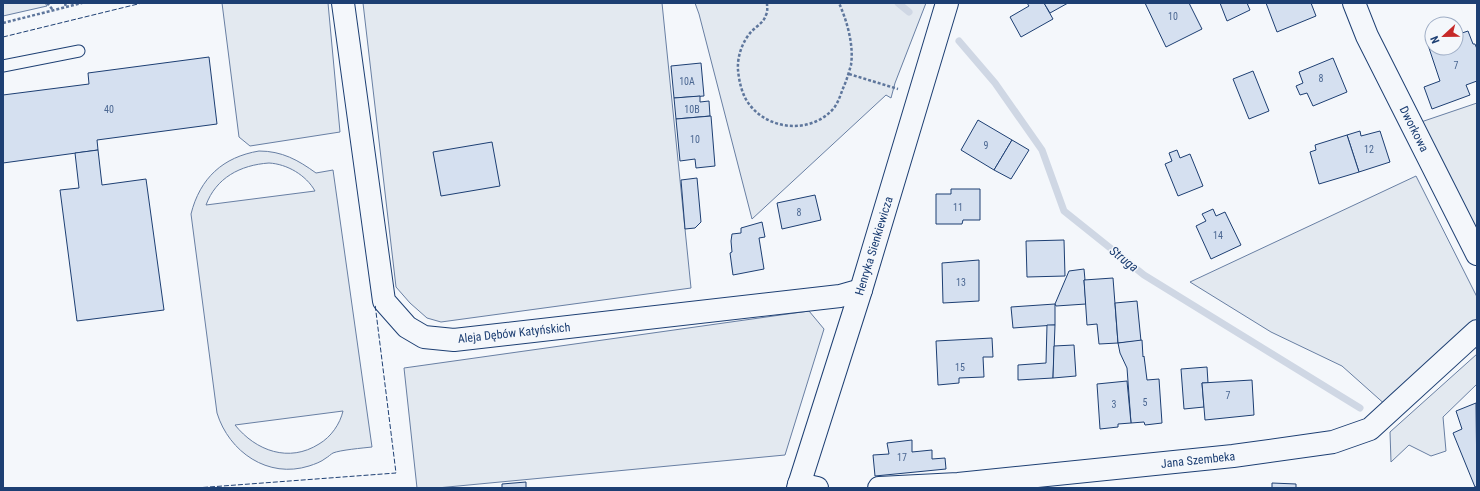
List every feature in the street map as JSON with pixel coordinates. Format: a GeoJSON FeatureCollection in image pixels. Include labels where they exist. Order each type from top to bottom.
{"type":"FeatureCollection","features":[{"type":"Feature","properties":{"kind":"street","name":"Aleja Dębów Katyńskich"},"geometry":{"type":"LineString","coordinates":[[344,3],[384,301],[406,327],[424,337],[454,340],[840,296],[861,290]]}},
{"type":"Feature","properties":{"kind":"street","name":"Henryka Sienkiewicza"},"geometry":{"type":"LineString","coordinates":[[805,487],[861,290],[947,3]]}},
{"type":"Feature","properties":{"kind":"street","name":"Dworkowa"},"geometry":{"type":"LineString","coordinates":[[1354,3],[1367,36],[1477,254]]}},
{"type":"Feature","properties":{"kind":"street","name":"Jana Szembeka"},"geometry":{"type":"LineString","coordinates":[[879,488],[958,484],[1233,456],[1333,442],[1370,429],[1477,331]]}},
{"type":"Feature","properties":{"kind":"lane"},"geometry":{"type":"LineString","coordinates":[[3,66],[79,51]]}},
{"type":"Feature","properties":{"kind":"path"},"geometry":{"type":"LineString","coordinates":[[47,3],[54,10]]}},
{"type":"Feature","properties":{"kind":"path"},"geometry":{"type":"LineString","coordinates":[[65,3],[66,7]]}},
{"type":"Feature","properties":{"kind":"path"},"geometry":{"type":"LineString","coordinates":[[3,23],[82,3]]}},
{"type":"Feature","properties":{"kind":"path"},"geometry":{"type":"LineString","coordinates":[[767,3],[767,14],[764,20],[746,39],[739,56],[738,68],[740,83],[749,104],[762,117],[777,124],[787,126],[812,123],[822,118],[835,107],[840,98],[851,64],[848,32],[839,3]]}},
{"type":"Feature","properties":{"kind":"path"},"geometry":{"type":"LineString","coordinates":[[849,74],[906,91],[919,97]]}},
{"type":"Feature","properties":{"kind":"shaded area"},"geometry":{"type":"Polygon","coordinates":[[[3,3],[45,3],[47,6],[3,16],[3,3]]]}},
{"type":"Feature","properties":{"kind":"shaded area"},"geometry":{"type":"Polygon","coordinates":[[[222,3],[328,3],[340,132],[250,146],[239,137],[222,3]]]}},
{"type":"Feature","properties":{"kind":"shaded area"},"geometry":{"type":"Polygon","coordinates":[[[363,3],[662,3],[691,288],[441,322],[427,318],[410,303],[396,287],[363,3]]]}},
{"type":"Feature","properties":{"kind":"shaded area"},"geometry":{"type":"Polygon","coordinates":[[[695,3],[926,3],[895,83],[891,98],[886,95],[752,219],[695,3]]]}},
{"type":"Feature","properties":{"kind":"shaded area"},"geometry":{"type":"Polygon","coordinates":[[[1477,103],[1477,233],[1421,122],[1477,103]]]}},
{"type":"Feature","properties":{"kind":"shaded area"},"geometry":{"type":"Polygon","coordinates":[[[267,151],[296,160],[316,173],[333,170],[372,447],[332,453],[320,462],[309,466],[294,469],[279,469],[252,459],[231,440],[223,427],[217,413],[191,214],[200,190],[215,171],[234,158],[246,154],[267,151]],[[269,163],[248,167],[230,175],[216,187],[206,205],[315,191],[307,180],[295,171],[283,166],[269,163]],[[343,411],[235,425],[253,442],[263,447],[285,453],[296,453],[308,450],[327,438],[337,425],[343,411]]]}},
{"type":"Feature","properties":{"kind":"shaded area"},"geometry":{"type":"Polygon","coordinates":[[[1416,176],[1477,297],[1477,325],[1388,407],[1342,366],[1271,332],[1190,282],[1416,176]]]}},
{"type":"Feature","properties":{"kind":"shaded area"},"geometry":{"type":"Polygon","coordinates":[[[809,311],[824,329],[785,455],[437,488],[417,488],[404,368],[809,311]]]}},
{"type":"Feature","properties":{"kind":"shaded area"},"geometry":{"type":"Polygon","coordinates":[[[1477,354],[1477,384],[1443,417],[1446,451],[1431,456],[1409,445],[1391,462],[1390,432],[1477,354]]]}},
{"type":"Feature","properties":{"kind":"building"},"geometry":{"type":"Polygon","coordinates":[[[1027,3],[1044,3],[1053,19],[1021,37],[1010,17],[1029,6],[1027,3]]]}},
{"type":"Feature","properties":{"kind":"building"},"geometry":{"type":"Polygon","coordinates":[[[1044,3],[1068,3],[1050,13],[1044,3]]]}},
{"type":"Feature","properties":{"kind":"building"},"geometry":{"type":"Polygon","coordinates":[[[1145,3],[1189,3],[1202,29],[1166,47],[1145,3]]]}},
{"type":"Feature","properties":{"kind":"building"},"geometry":{"type":"Polygon","coordinates":[[[1220,3],[1247,3],[1250,10],[1227,21],[1220,3]]]}},
{"type":"Feature","properties":{"kind":"building"},"geometry":{"type":"Polygon","coordinates":[[[1266,3],[1311,3],[1316,16],[1277,32],[1266,3]]]}},
{"type":"Feature","properties":{"kind":"building"},"geometry":{"type":"Polygon","coordinates":[[[1468,31],[1473,44],[1475,44],[1477,49],[1477,81],[1466,85],[1470,95],[1432,109],[1424,87],[1440,81],[1432,56],[1464,56],[1464,32],[1468,31]]]}},
{"type":"Feature","properties":{"kind":"building"},"geometry":{"type":"Polygon","coordinates":[[[209,57],[217,124],[97,140],[98,150],[3,163],[3,95],[89,84],[88,73],[209,57]]]}},
{"type":"Feature","properties":{"kind":"building"},"geometry":{"type":"Polygon","coordinates":[[[1333,58],[1347,92],[1313,106],[1307,93],[1300,95],[1296,86],[1303,83],[1299,72],[1333,58]]]}},
{"type":"Feature","properties":{"kind":"building"},"geometry":{"type":"Polygon","coordinates":[[[701,63],[704,96],[674,98],[671,66],[701,63]]]}},
{"type":"Feature","properties":{"kind":"building"},"geometry":{"type":"Polygon","coordinates":[[[1253,71],[1269,111],[1249,119],[1233,79],[1253,71]]]}},
{"type":"Feature","properties":{"kind":"building"},"geometry":{"type":"Polygon","coordinates":[[[700,96],[700,102],[709,101],[710,116],[676,119],[674,98],[700,96]]]}},
{"type":"Feature","properties":{"kind":"building"},"geometry":{"type":"Polygon","coordinates":[[[711,116],[715,166],[696,168],[695,159],[680,161],[676,119],[711,116]]]}},
{"type":"Feature","properties":{"kind":"building"},"geometry":{"type":"Polygon","coordinates":[[[978,120],[1012,140],[994,170],[961,150],[978,120]]]}},
{"type":"Feature","properties":{"kind":"building"},"geometry":{"type":"Polygon","coordinates":[[[1360,131],[1361,136],[1380,131],[1390,162],[1359,172],[1347,135],[1360,131]]]}},
{"type":"Feature","properties":{"kind":"building"},"geometry":{"type":"Polygon","coordinates":[[[1347,135],[1359,172],[1319,184],[1310,152],[1316,150],[1315,145],[1347,135]]]}},
{"type":"Feature","properties":{"kind":"building"},"geometry":{"type":"Polygon","coordinates":[[[1012,140],[1029,150],[1011,179],[994,170],[1012,140]]]}},
{"type":"Feature","properties":{"kind":"building"},"geometry":{"type":"Polygon","coordinates":[[[492,142],[500,186],[441,196],[433,152],[492,142]]]}},
{"type":"Feature","properties":{"kind":"building"},"geometry":{"type":"Polygon","coordinates":[[[98,150],[102,185],[146,179],[164,310],[77,321],[60,190],[79,188],[75,153],[98,150]]]}},
{"type":"Feature","properties":{"kind":"building"},"geometry":{"type":"Polygon","coordinates":[[[1177,150],[1180,158],[1190,154],[1203,186],[1178,196],[1165,164],[1172,161],[1169,153],[1177,150]]]}},
{"type":"Feature","properties":{"kind":"building"},"geometry":{"type":"Polygon","coordinates":[[[697,178],[701,222],[695,228],[685,229],[681,180],[697,178]]]}},
{"type":"Feature","properties":{"kind":"building"},"geometry":{"type":"Polygon","coordinates":[[[951,189],[980,189],[980,220],[963,220],[962,224],[936,224],[936,194],[951,194],[951,189]]]}},
{"type":"Feature","properties":{"kind":"building"},"geometry":{"type":"Polygon","coordinates":[[[815,195],[821,220],[782,229],[777,203],[815,195]]]}},
{"type":"Feature","properties":{"kind":"building"},"geometry":{"type":"Polygon","coordinates":[[[1213,209],[1216,216],[1225,212],[1241,245],[1211,259],[1196,226],[1206,221],[1202,214],[1213,209]]]}},
{"type":"Feature","properties":{"kind":"building"},"geometry":{"type":"Polygon","coordinates":[[[762,222],[765,237],[759,238],[764,269],[733,275],[730,253],[732,252],[732,234],[741,233],[741,228],[762,222]]]}},
{"type":"Feature","properties":{"kind":"building"},"geometry":{"type":"Polygon","coordinates":[[[1064,240],[1065,276],[1027,277],[1026,241],[1064,240]]]}},
{"type":"Feature","properties":{"kind":"building"},"geometry":{"type":"Polygon","coordinates":[[[979,260],[979,301],[943,303],[942,263],[979,260]]]}},
{"type":"Feature","properties":{"kind":"building"},"geometry":{"type":"Polygon","coordinates":[[[1084,269],[1086,304],[1056,306],[1055,304],[1069,271],[1084,269]]]}},
{"type":"Feature","properties":{"kind":"building"},"geometry":{"type":"Polygon","coordinates":[[[1113,278],[1118,343],[1099,344],[1097,324],[1087,325],[1084,280],[1113,278]]]}},
{"type":"Feature","properties":{"kind":"building"},"geometry":{"type":"Polygon","coordinates":[[[1137,301],[1141,341],[1118,343],[1115,303],[1137,301]]]}},
{"type":"Feature","properties":{"kind":"building"},"geometry":{"type":"Polygon","coordinates":[[[1055,304],[1055,325],[1013,328],[1011,307],[1055,304]]]}},
{"type":"Feature","properties":{"kind":"building"},"geometry":{"type":"Polygon","coordinates":[[[1047,325],[1055,325],[1053,378],[1018,380],[1018,365],[1046,363],[1047,325]]]}},
{"type":"Feature","properties":{"kind":"building"},"geometry":{"type":"Polygon","coordinates":[[[992,338],[993,357],[983,357],[984,377],[959,378],[959,383],[938,385],[936,341],[992,338]]]}},
{"type":"Feature","properties":{"kind":"building"},"geometry":{"type":"Polygon","coordinates":[[[1142,340],[1147,380],[1159,379],[1162,423],[1145,425],[1144,422],[1131,423],[1127,368],[1120,353],[1118,343],[1142,340]]]}},
{"type":"Feature","properties":{"kind":"building"},"geometry":{"type":"Polygon","coordinates":[[[1074,345],[1076,376],[1053,378],[1054,346],[1074,345]]]}},
{"type":"Feature","properties":{"kind":"building"},"geometry":{"type":"Polygon","coordinates":[[[1207,367],[1208,383],[1202,383],[1204,407],[1184,409],[1181,369],[1207,367]]]}},
{"type":"Feature","properties":{"kind":"building"},"geometry":{"type":"Polygon","coordinates":[[[1252,380],[1254,415],[1205,420],[1202,383],[1252,380]]]}},
{"type":"Feature","properties":{"kind":"building"},"geometry":{"type":"Polygon","coordinates":[[[1127,381],[1131,423],[1118,424],[1118,427],[1100,429],[1097,384],[1127,381]]]}},
{"type":"Feature","properties":{"kind":"building"},"geometry":{"type":"Polygon","coordinates":[[[1476,403],[1477,486],[1475,487],[1453,433],[1462,429],[1456,411],[1476,403]]]}},
{"type":"Feature","properties":{"kind":"building"},"geometry":{"type":"Polygon","coordinates":[[[912,440],[912,452],[932,450],[932,459],[945,458],[946,469],[875,476],[873,455],[889,454],[887,443],[912,440]]]}},
{"type":"Feature","properties":{"kind":"building"},"geometry":{"type":"Polygon","coordinates":[[[526,482],[526,488],[502,488],[502,484],[526,482]]]}},
{"type":"Feature","properties":{"kind":"building"},"geometry":{"type":"Polygon","coordinates":[[[1272,483],[1296,484],[1296,488],[1272,488],[1272,483]]]}},
{"type":"Feature","properties":{"kind":"waterway","name":"Struga"},"geometry":{"type":"LineString","coordinates":[[898,3],[909,12]]}},
{"type":"Feature","properties":{"kind":"waterway","name":"Struga"},"geometry":{"type":"LineString","coordinates":[[959,41],[995,83],[1042,150],[1064,211],[1144,275],[1360,408]]}},
{"type":"Feature","properties":{"kind":"fence"},"geometry":{"type":"LineString","coordinates":[[3,37],[142,3]]}},
{"type":"Feature","properties":{"kind":"fence"},"geometry":{"type":"LineString","coordinates":[[196,488],[396,473],[375,304]]}}]}
